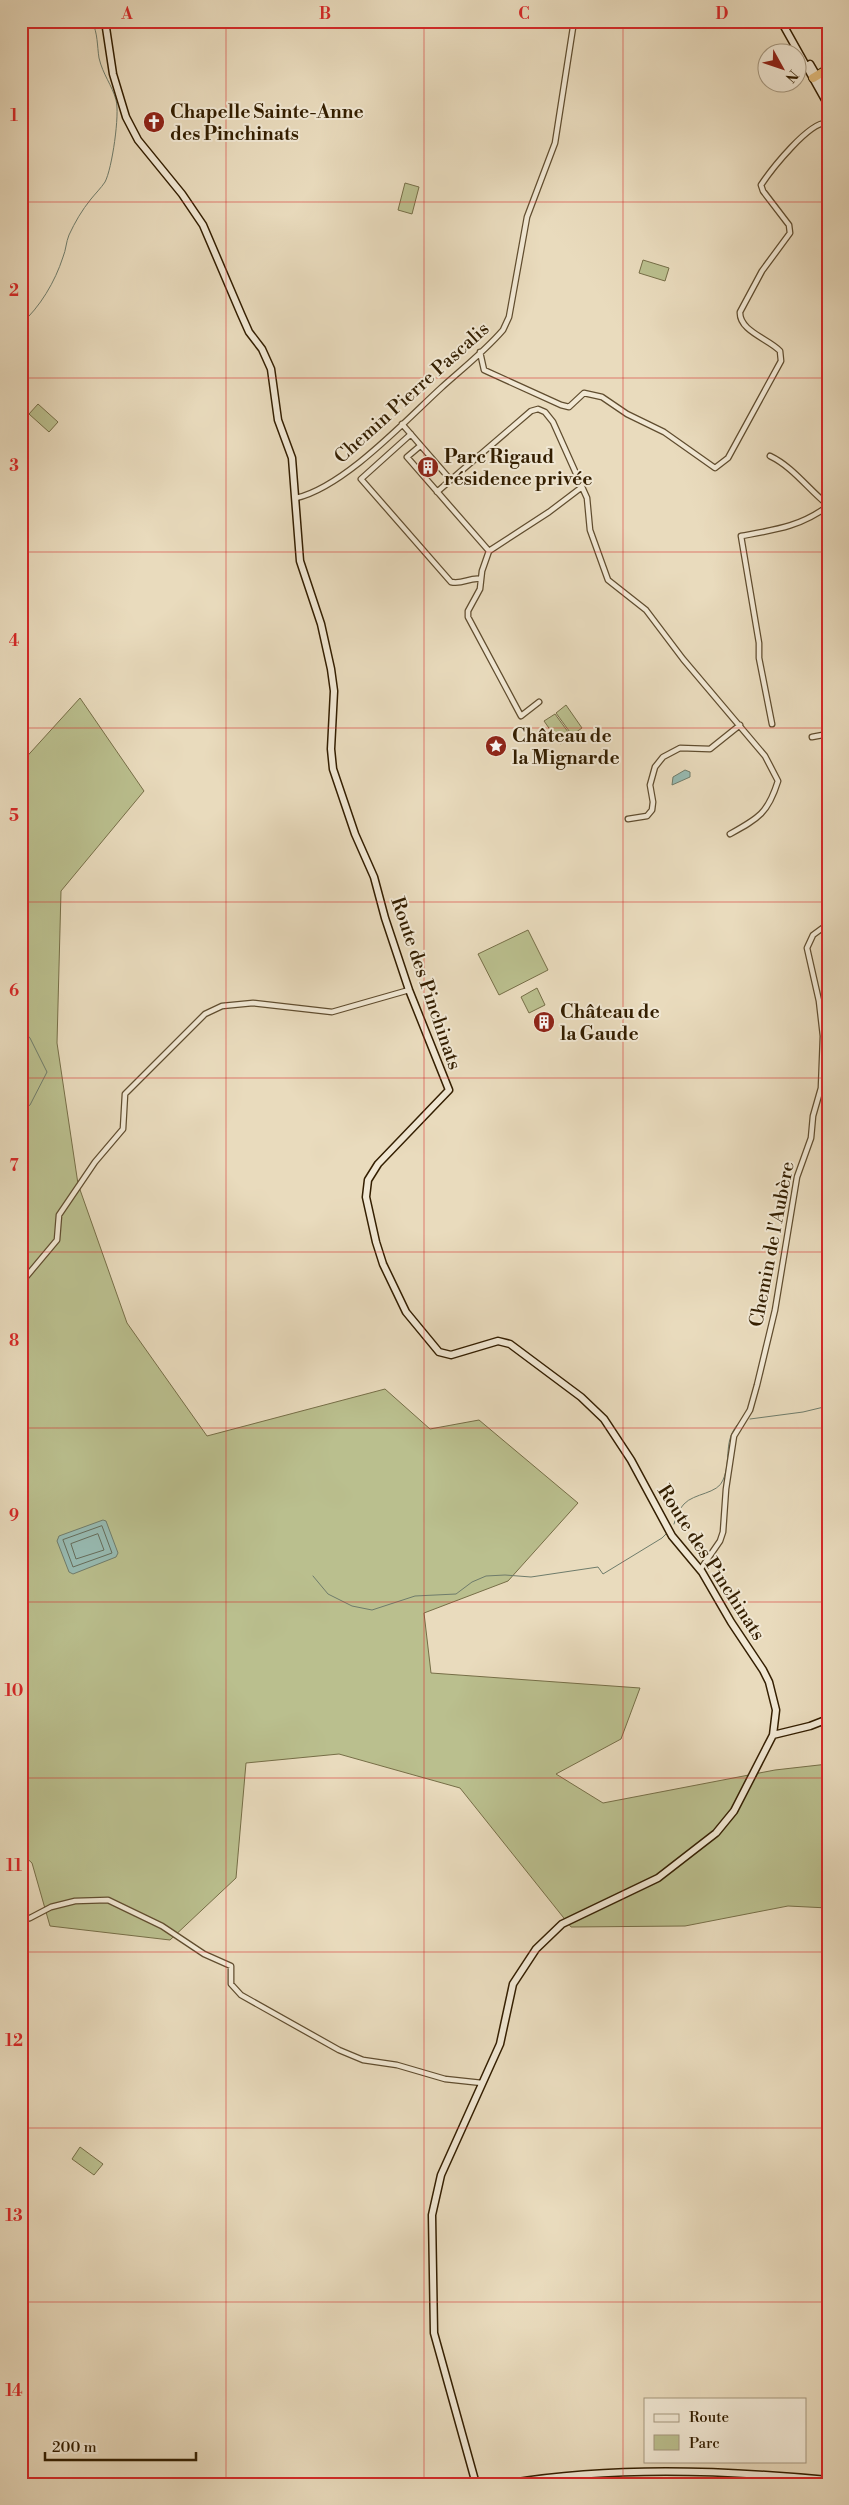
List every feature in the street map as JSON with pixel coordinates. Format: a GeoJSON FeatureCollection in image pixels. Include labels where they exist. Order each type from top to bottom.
{"type":"FeatureCollection","features":[{"type":"Feature","properties":{"kind":"highway"},"geometry":{"type":"LineString","coordinates":[[816,80],[828,69]]}},
{"type":"Feature","properties":{"kind":"street","name":"Route des Pinchinats"},"geometry":{"type":"LineString","coordinates":[[105,21],[113,74],[126,117],[138,140],[182,194],[203,225],[249,332],[262,349],[271,369],[278,420],[292,458],[300,561],[321,624],[334,691],[331,749],[333,769],[355,834],[374,877],[385,918],[409,990],[449,1090],[378,1164],[368,1180],[366,1189],[376,1242],[406,1312],[439,1352],[451,1355],[502,1341],[510,1344],[581,1397],[604,1419],[621,1443],[672,1536],[700,1570],[769,1682],[776,1710],[773,1734],[734,1811],[716,1832],[658,1878],[562,1924],[536,1949],[512,1984],[500,2044],[441,2175],[432,2215],[434,2334],[476,2484]]}},
{"type":"Feature","properties":{"kind":"street","name":"Chemin Pierre Pascalis"},"geometry":{"type":"LineString","coordinates":[[296,498],[308,495],[330,484],[402,424],[503,330],[509,317],[524,225],[556,143],[574,21]]}},
{"type":"Feature","properties":{"kind":"street"},"geometry":{"type":"LineString","coordinates":[[781,21],[816,80],[828,105]]}},
{"type":"Feature","properties":{"kind":"street"},"geometry":{"type":"LineString","coordinates":[[816,80],[828,75]]}},
{"type":"Feature","properties":{"kind":"street"},"geometry":{"type":"LineString","coordinates":[[816,80],[828,79]]}},
{"type":"Feature","properties":{"kind":"street"},"geometry":{"type":"LineString","coordinates":[[816,80],[828,95]]}},
{"type":"Feature","properties":{"kind":"street"},"geometry":{"type":"LineString","coordinates":[[480,352],[484,370],[569,407],[584,393],[602,397],[621,410],[676,440],[710,467],[715,468],[728,458],[781,360],[780,351],[744,324],[740,317],[740,312],[762,271],[790,233],[789,225],[763,191],[762,185],[769,172],[812,128],[822,122],[828,123]]}},
{"type":"Feature","properties":{"kind":"street"},"geometry":{"type":"LineString","coordinates":[[437,492],[531,412],[538,408],[545,412],[553,422],[587,498],[590,530],[608,580],[646,610],[683,660],[765,756],[778,781],[765,812],[757,819],[730,834]]}},
{"type":"Feature","properties":{"kind":"street"},"geometry":{"type":"LineString","coordinates":[[402,424],[449,478],[454,478]]}},
{"type":"Feature","properties":{"kind":"street"},"geometry":{"type":"LineString","coordinates":[[411,434],[361,478],[452,582],[460,583],[470,578],[480,579]]}},
{"type":"Feature","properties":{"kind":"street"},"geometry":{"type":"LineString","coordinates":[[420,446],[408,457],[489,551]]}},
{"type":"Feature","properties":{"kind":"street"},"geometry":{"type":"LineString","coordinates":[[770,456],[784,464],[828,506],[810,519],[796,525],[741,536],[772,724]]}},
{"type":"Feature","properties":{"kind":"street"},"geometry":{"type":"LineString","coordinates":[[539,702],[521,716],[471,626],[468,611],[478,594],[480,579],[489,551],[506,538],[529,526],[582,487]]}},
{"type":"Feature","properties":{"kind":"street"},"geometry":{"type":"LineString","coordinates":[[628,819],[646,816],[652,810],[653,802],[650,785],[656,767],[663,757],[680,748],[710,749],[740,725]]}},
{"type":"Feature","properties":{"kind":"street"},"geometry":{"type":"LineString","coordinates":[[812,737],[828,734]]}},
{"type":"Feature","properties":{"kind":"street","name":"Chemin de l'Aubère"},"geometry":{"type":"LineString","coordinates":[[700,1570],[724,1532],[726,1489],[734,1436],[750,1410],[757,1385],[775,1310],[797,1177],[811,1138],[813,1116],[821,1088],[823,1036],[819,1001],[807,948],[813,935],[828,924]]}},
{"type":"Feature","properties":{"kind":"street"},"geometry":{"type":"LineString","coordinates":[[21,1283],[57,1240],[59,1215],[95,1162],[122,1129],[125,1094],[205,1014],[222,1006],[252,1003],[332,1012],[409,990]]}},
{"type":"Feature","properties":{"kind":"street"},"geometry":{"type":"LineString","coordinates":[[773,1734],[810,1726],[828,1719]]}},
{"type":"Feature","properties":{"kind":"street"},"geometry":{"type":"LineString","coordinates":[[21,1920],[30,1918],[51,1907],[75,1900],[108,1900],[162,1926],[204,1954],[230,1966],[232,1984],[240,1995],[339,2050],[363,2060],[397,2065],[445,2079],[482,2083]]}},
{"type":"Feature","properties":{"kind":"street"},"geometry":{"type":"LineString","coordinates":[[505,2484],[532,2479],[612,2474],[722,2472],[828,2480]]}},
{"type":"Feature","properties":{"kind":"green space"},"geometry":{"type":"Polygon","coordinates":[[[405,183],[419,187],[412,214],[398,210],[405,183]]]}},
{"type":"Feature","properties":{"kind":"green space"},"geometry":{"type":"Polygon","coordinates":[[[643,260],[669,268],[665,281],[639,273],[643,260]]]}},
{"type":"Feature","properties":{"kind":"green space"},"geometry":{"type":"Polygon","coordinates":[[[38,404],[58,422],[49,432],[29,414],[38,404]]]}},
{"type":"Feature","properties":{"kind":"green space"},"geometry":{"type":"Polygon","coordinates":[[[80,698],[144,791],[61,891],[57,1043],[78,1184],[127,1323],[207,1436],[385,1389],[430,1429],[479,1420],[578,1503],[508,1581],[424,1613],[431,1673],[640,1688],[621,1739],[556,1774],[603,1803],[775,1770],[828,1764],[828,1908],[788,1906],[685,1926],[571,1927],[460,1788],[339,1754],[246,1763],[236,1878],[170,1940],[50,1926],[32,1863],[21,1853],[21,763],[80,698]]]}},
{"type":"Feature","properties":{"kind":"green space"},"geometry":{"type":"Polygon","coordinates":[[[566,705],[582,728],[572,735],[556,713],[566,705]]]}},
{"type":"Feature","properties":{"kind":"green space"},"geometry":{"type":"Polygon","coordinates":[[[555,714],[571,736],[560,744],[544,721],[555,714]]]}},
{"type":"Feature","properties":{"kind":"green space"},"geometry":{"type":"Polygon","coordinates":[[[528,930],[548,970],[499,995],[478,954],[528,930]]]}},
{"type":"Feature","properties":{"kind":"green space"},"geometry":{"type":"Polygon","coordinates":[[[537,988],[545,1005],[529,1013],[521,997],[537,988]]]}},
{"type":"Feature","properties":{"kind":"green space"},"geometry":{"type":"Polygon","coordinates":[[[80,2147],[103,2164],[94,2175],[72,2159],[80,2147]]]}},
{"type":"Feature","properties":{"kind":"water"},"geometry":{"type":"Polygon","coordinates":[[[685,770],[690,772],[690,777],[672,785],[673,777],[685,770]]]}},
{"type":"Feature","properties":{"kind":"water"},"geometry":{"type":"Polygon","coordinates":[[[103,1520],[106,1521],[118,1553],[116,1557],[73,1574],[69,1572],[57,1541],[59,1536],[103,1520]]]}},
{"type":"Feature","properties":{"kind":"waterway"},"geometry":{"type":"LineString","coordinates":[[21,324],[41,302],[51,285],[60,266],[71,230],[85,207],[105,182],[113,154],[116,129],[116,100],[99,58],[92,21]]}},
{"type":"Feature","properties":{"kind":"waterway"},"geometry":{"type":"LineString","coordinates":[[21,1028],[30,1038],[47,1072],[30,1105],[21,1112]]}},
{"type":"Feature","properties":{"kind":"waterway"},"geometry":{"type":"LineString","coordinates":[[750,1419],[803,1412],[828,1406]]}},
{"type":"Feature","properties":{"kind":"waterway"},"geometry":{"type":"LineString","coordinates":[[674,1524],[678,1513],[688,1500],[711,1491],[720,1485],[726,1472],[731,1435],[740,1422]]}},
{"type":"Feature","properties":{"kind":"waterway"},"geometry":{"type":"LineString","coordinates":[[313,1576],[328,1594],[352,1606],[372,1610],[415,1596],[456,1594],[472,1582],[486,1576],[531,1577],[598,1567],[603,1574],[662,1538],[667,1533]]}},
{"type":"Feature","properties":{"kind":"place","name":"Chapelle Sainte-Anne des Pinchinats"},"geometry":{"type":"Point","coordinates":[154,122]}},
{"type":"Feature","properties":{"kind":"place","name":"Parc Rigaud résidence privée"},"geometry":{"type":"Point","coordinates":[428,467]}},
{"type":"Feature","properties":{"kind":"place","name":"Château de la Mignarde"},"geometry":{"type":"Point","coordinates":[496,746]}},
{"type":"Feature","properties":{"kind":"place","name":"Château de la Gaude"},"geometry":{"type":"Point","coordinates":[544,1022]}}]}
